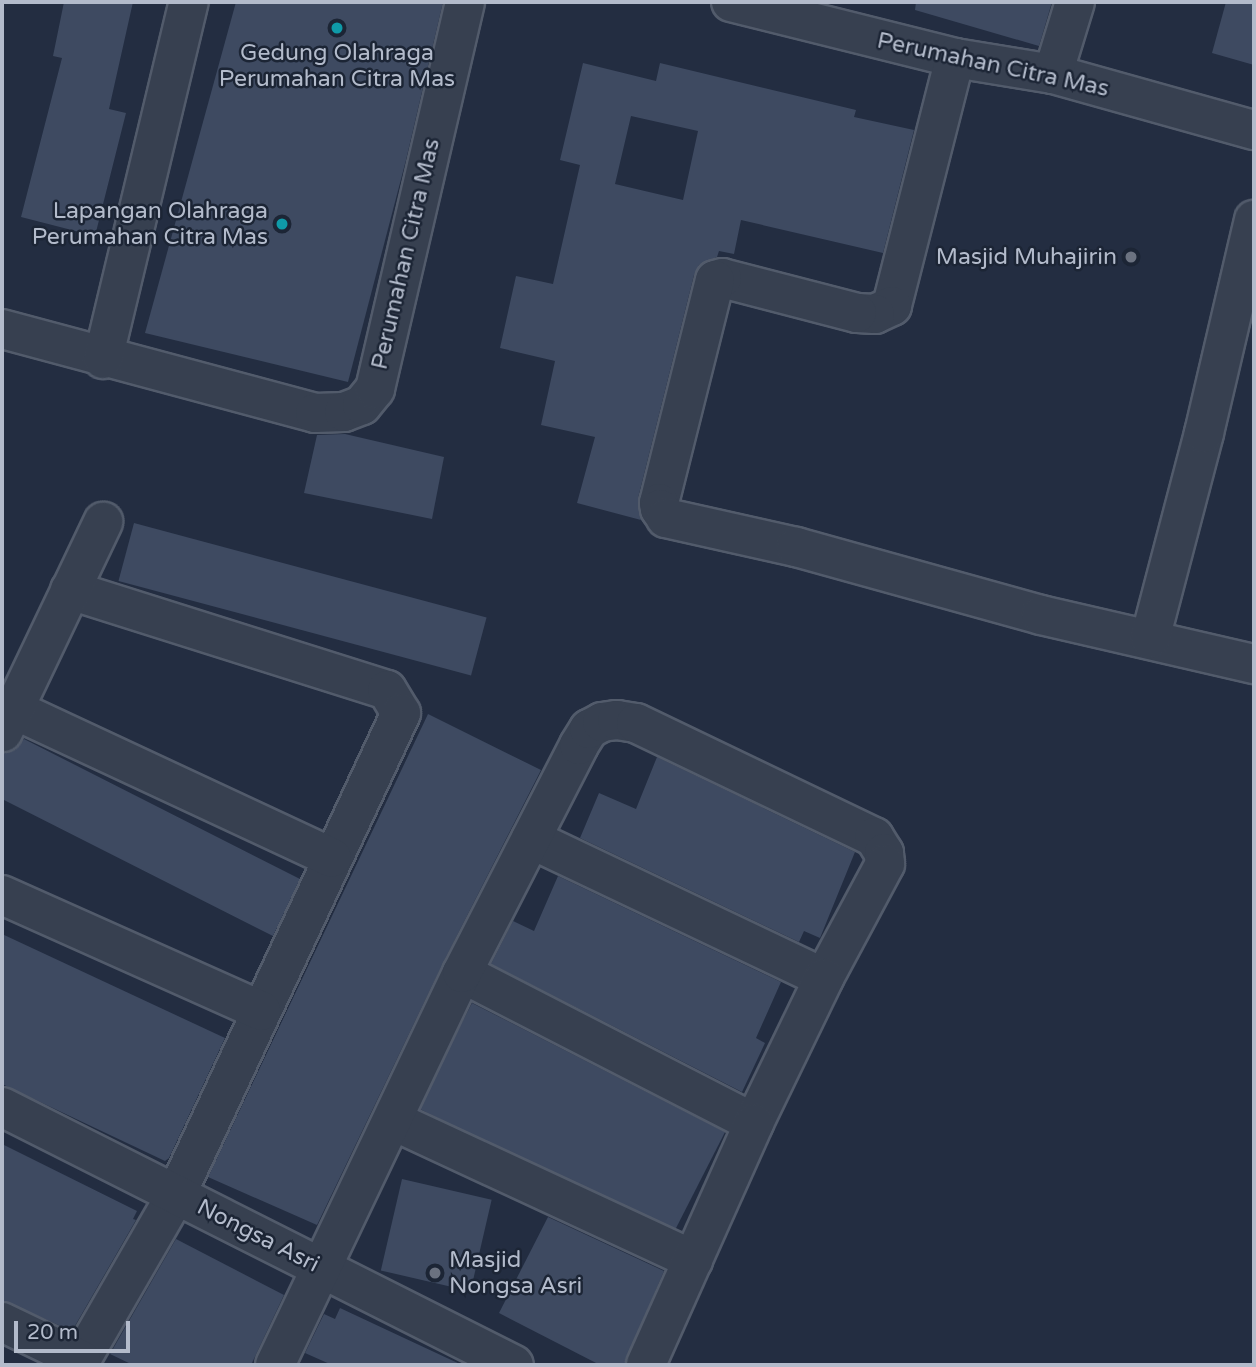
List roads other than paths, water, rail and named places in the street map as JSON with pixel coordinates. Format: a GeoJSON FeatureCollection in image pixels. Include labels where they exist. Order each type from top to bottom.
{"type":"FeatureCollection","features":[{"type":"Feature","properties":{"kind":"street"},"geometry":{"type":"LineString","coordinates":[[103,359],[188,2]]}},
{"type":"Feature","properties":{"kind":"street","name":"Perumahan Citra Mas"},"geometry":{"type":"LineString","coordinates":[[2,329],[103,359],[315,413],[344,412],[362,405],[375,388],[465,2]]}},
{"type":"Feature","properties":{"kind":"street","name":"Perumahan Citra Mas"},"geometry":{"type":"LineString","coordinates":[[731,2],[816,13],[955,58],[1053,74],[1254,130]]}},
{"type":"Feature","properties":{"kind":"street"},"geometry":{"type":"LineString","coordinates":[[1053,74],[1074,2]]}},
{"type":"Feature","properties":{"kind":"street"},"geometry":{"type":"LineString","coordinates":[[955,58],[892,306],[875,314],[857,313],[722,278],[715,280],[659,503],[660,509],[666,518],[796,547],[1041,615],[1254,664]]}},
{"type":"Feature","properties":{"kind":"street"},"geometry":{"type":"LineString","coordinates":[[1150,639],[1204,433],[1254,220]]}},
{"type":"Feature","properties":{"kind":"street"},"geometry":{"type":"LineString","coordinates":[[103,522],[7,722],[332,858]]}},
{"type":"Feature","properties":{"kind":"street"},"geometry":{"type":"LineString","coordinates":[[2,1322],[80,1363],[176,1195],[401,713],[387,690],[70,590]]}},
{"type":"Feature","properties":{"kind":"street"},"geometry":{"type":"LineString","coordinates":[[275,1365],[462,974],[589,729],[602,722],[617,720],[636,723],[874,837],[880,844],[885,864],[824,978],[754,1123],[646,1365]]}},
{"type":"Feature","properties":{"kind":"street"},"geometry":{"type":"LineString","coordinates":[[531,839],[824,978]]}},
{"type":"Feature","properties":{"kind":"street"},"geometry":{"type":"LineString","coordinates":[[2,895],[261,1011]]}},
{"type":"Feature","properties":{"kind":"street"},"geometry":{"type":"LineString","coordinates":[[462,974],[754,1123]]}},
{"type":"Feature","properties":{"kind":"street","name":"Nongsa Asri"},"geometry":{"type":"LineString","coordinates":[[2,1107],[514,1365]]}},
{"type":"Feature","properties":{"kind":"street"},"geometry":{"type":"LineString","coordinates":[[394,1121],[694,1260]]}},
{"type":"Feature","properties":{"kind":"place","name":"Gedung Olahraga Perumahan Citra Mas"},"geometry":{"type":"Point","coordinates":[337,28]}},
{"type":"Feature","properties":{"kind":"place","name":"Lapangan Olahraga Perumahan Citra Mas"},"geometry":{"type":"Point","coordinates":[282,224]}},
{"type":"Feature","properties":{"kind":"place","name":"Masjid Muhajirin"},"geometry":{"type":"Point","coordinates":[1131,257]}},
{"type":"Feature","properties":{"kind":"place","name":"Masjid Nongsa Asri"},"geometry":{"type":"Point","coordinates":[435,1273]}}]}
